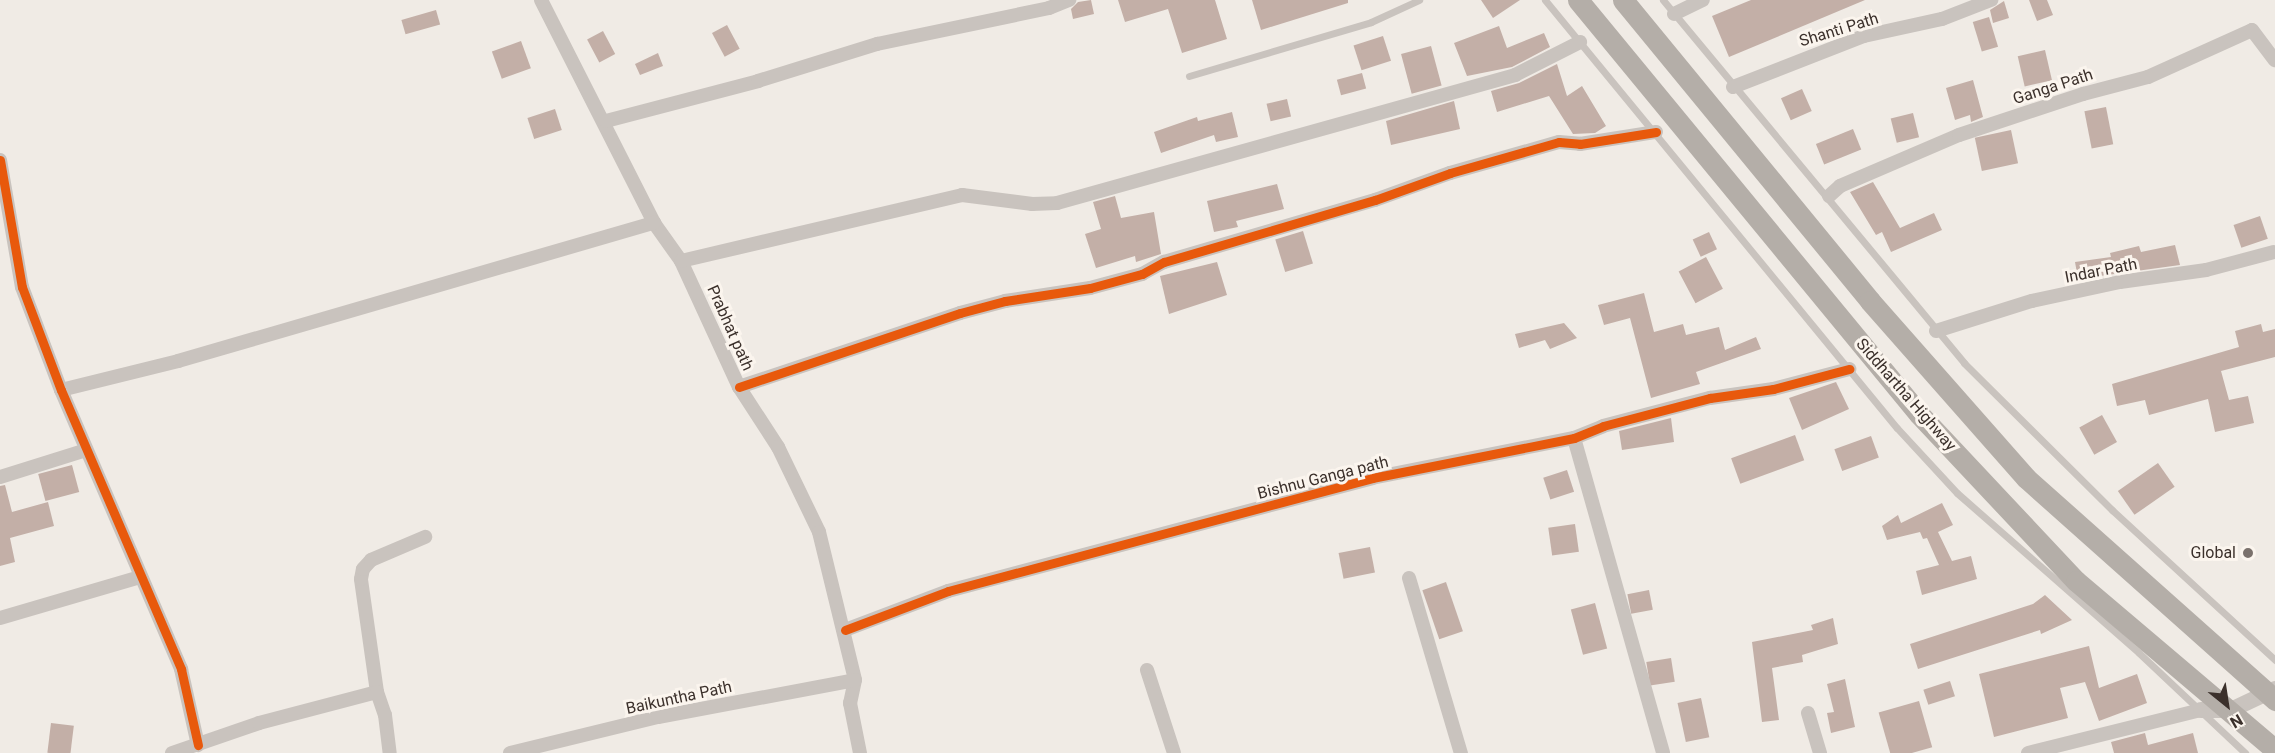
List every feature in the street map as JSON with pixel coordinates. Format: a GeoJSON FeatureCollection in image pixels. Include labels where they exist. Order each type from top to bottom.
{"type":"FeatureCollection","features":[{"type":"Feature","properties":{"kind":"highway","name":"Siddhartha Highway"},"geometry":{"type":"LineString","coordinates":[[1578,0],[1919,414],[2076,581],[2231,710],[2275,750]]}},
{"type":"Feature","properties":{"kind":"highway","name":"Siddhartha Highway"},"geometry":{"type":"LineString","coordinates":[[1623,0],[1870,301],[2026,478],[2272,694]]}},
{"type":"Feature","properties":{"kind":"street","name":"Prabhat path"},"geometry":{"type":"LineString","coordinates":[[541,0],[606,122],[654,223],[681,261],[739,387],[778,447],[819,532],[846,630],[855,680],[850,703],[860,753]]}},
{"type":"Feature","properties":{"kind":"street"},"geometry":{"type":"LineString","coordinates":[[606,122],[758,81],[877,44],[1049,8],[1069,0]]}},
{"type":"Feature","properties":{"kind":"street"},"geometry":{"type":"LineString","coordinates":[[1674,14],[1703,0]]}},
{"type":"Feature","properties":{"kind":"street","name":"Shanti Path"},"geometry":{"type":"LineString","coordinates":[[1733,87],[1864,36],[1942,19],[1991,0]]}},
{"type":"Feature","properties":{"kind":"street","name":"Ganga Path"},"geometry":{"type":"LineString","coordinates":[[1829,196],[1840,186],[1959,135],[2083,94],[2148,77],[2252,30],[2272,61],[2275,60]]}},
{"type":"Feature","properties":{"kind":"street"},"geometry":{"type":"LineString","coordinates":[[681,261],[962,195],[1032,204],[1057,203],[1515,75],[1580,42]]}},
{"type":"Feature","properties":{"kind":"street"},"geometry":{"type":"LineString","coordinates":[[739,387],[960,313],[1121,280],[1164,262],[1375,200],[1450,173],[1559,142],[1580,144],[1656,132]]}},
{"type":"Feature","properties":{"kind":"street"},"geometry":{"type":"LineString","coordinates":[[0,160],[4,211],[22,287],[61,390],[181,669],[198,745]]}},
{"type":"Feature","properties":{"kind":"street"},"geometry":{"type":"LineString","coordinates":[[61,390],[178,361],[654,223]]}},
{"type":"Feature","properties":{"kind":"street","name":"Indar Path"},"geometry":{"type":"LineString","coordinates":[[1936,331],[2032,302],[2120,282],[2206,270],[2274,252]]}},
{"type":"Feature","properties":{"kind":"street","name":"Bishnu Ganga path"},"geometry":{"type":"LineString","coordinates":[[846,630],[948,591],[1372,478],[1574,438],[1603,426],[1710,398],[1773,389],[1849,369]]}},
{"type":"Feature","properties":{"kind":"street"},"geometry":{"type":"LineString","coordinates":[[1574,438],[1663,753]]}},
{"type":"Feature","properties":{"kind":"street"},"geometry":{"type":"LineString","coordinates":[[0,477],[86,450]]}},
{"type":"Feature","properties":{"kind":"street"},"geometry":{"type":"LineString","coordinates":[[390,753],[385,715],[377,692],[361,579],[363,569],[371,560],[425,537]]}},
{"type":"Feature","properties":{"kind":"street"},"geometry":{"type":"LineString","coordinates":[[0,618],[140,578]]}},
{"type":"Feature","properties":{"kind":"street"},"geometry":{"type":"LineString","coordinates":[[1409,578],[1461,753]]}},
{"type":"Feature","properties":{"kind":"street"},"geometry":{"type":"LineString","coordinates":[[1147,670],[1174,753]]}},
{"type":"Feature","properties":{"kind":"street","name":"Baikuntha Path"},"geometry":{"type":"LineString","coordinates":[[510,753],[669,715],[855,680]]}},
{"type":"Feature","properties":{"kind":"street"},"geometry":{"type":"LineString","coordinates":[[172,753],[259,723],[377,692]]}},
{"type":"Feature","properties":{"kind":"street"},"geometry":{"type":"LineString","coordinates":[[2028,753],[2201,710],[2231,710],[2272,694]]}},
{"type":"Feature","properties":{"kind":"street"},"geometry":{"type":"LineString","coordinates":[[1808,713],[1820,753]]}},
{"type":"Feature","properties":{"kind":"lane"},"geometry":{"type":"LineString","coordinates":[[1189,76],[1371,22],[1419,0]]}},
{"type":"Feature","properties":{"kind":"lane"},"geometry":{"type":"LineString","coordinates":[[1545,0],[1849,369],[1956,493],[2201,710],[2245,753]]}},
{"type":"Feature","properties":{"kind":"lane"},"geometry":{"type":"LineString","coordinates":[[1663,0],[1733,87],[1829,196],[1936,331],[2112,510],[2275,660]]}},
{"type":"Feature","properties":{"kind":"building"},"geometry":{"type":"Polygon","coordinates":[[[1091,0],[1094,14],[1073,19],[1071,9],[1078,2],[1091,0]]]}},
{"type":"Feature","properties":{"kind":"building"},"geometry":{"type":"Polygon","coordinates":[[[1118,0],[1215,0],[1227,39],[1182,53],[1168,9],[1125,22],[1118,0]]]}},
{"type":"Feature","properties":{"kind":"building"},"geometry":{"type":"Polygon","coordinates":[[[1252,0],[1348,0],[1348,3],[1261,30],[1252,0]]]}},
{"type":"Feature","properties":{"kind":"building"},"geometry":{"type":"Polygon","coordinates":[[[1481,0],[1520,0],[1493,18],[1481,0]]]}},
{"type":"Feature","properties":{"kind":"building"},"geometry":{"type":"Polygon","coordinates":[[[1751,0],[1865,0],[1729,57],[1712,16],[1751,0]]]}},
{"type":"Feature","properties":{"kind":"building"},"geometry":{"type":"Polygon","coordinates":[[[2029,0],[2047,0],[2053,15],[2037,21],[2029,0]]]}},
{"type":"Feature","properties":{"kind":"building"},"geometry":{"type":"Polygon","coordinates":[[[2004,1],[2009,18],[1993,23],[1990,10],[2004,1]]]}},
{"type":"Feature","properties":{"kind":"building"},"geometry":{"type":"Polygon","coordinates":[[[436,10],[440,24],[406,34],[401,20],[436,10]]]}},
{"type":"Feature","properties":{"kind":"building"},"geometry":{"type":"Polygon","coordinates":[[[1989,17],[1998,47],[1982,52],[1973,22],[1989,17]]]}},
{"type":"Feature","properties":{"kind":"building"},"geometry":{"type":"Polygon","coordinates":[[[727,25],[740,49],[725,57],[712,33],[727,25]]]}},
{"type":"Feature","properties":{"kind":"building"},"geometry":{"type":"Polygon","coordinates":[[[1499,26],[1507,48],[1544,33],[1550,47],[1512,67],[1467,76],[1454,43],[1499,26]]]}},
{"type":"Feature","properties":{"kind":"building"},"geometry":{"type":"Polygon","coordinates":[[[603,31],[615,54],[599,62],[587,39],[603,31]]]}},
{"type":"Feature","properties":{"kind":"building"},"geometry":{"type":"Polygon","coordinates":[[[1383,36],[1391,61],[1362,70],[1354,46],[1383,36]]]}},
{"type":"Feature","properties":{"kind":"building"},"geometry":{"type":"Polygon","coordinates":[[[521,41],[531,68],[502,79],[492,52],[521,41]]]}},
{"type":"Feature","properties":{"kind":"building"},"geometry":{"type":"Polygon","coordinates":[[[1431,46],[1442,86],[1412,94],[1401,54],[1431,46]]]}},
{"type":"Feature","properties":{"kind":"building"},"geometry":{"type":"Polygon","coordinates":[[[2045,50],[2052,80],[2025,87],[2018,56],[2045,50]]]}},
{"type":"Feature","properties":{"kind":"building"},"geometry":{"type":"Polygon","coordinates":[[[658,53],[663,66],[640,75],[635,64],[658,53]]]}},
{"type":"Feature","properties":{"kind":"building"},"geometry":{"type":"Polygon","coordinates":[[[1557,64],[1567,96],[1582,86],[1606,126],[1595,133],[1573,134],[1549,96],[1497,112],[1491,91],[1519,83],[1557,64]]]}},
{"type":"Feature","properties":{"kind":"building"},"geometry":{"type":"Polygon","coordinates":[[[1362,73],[1366,88],[1341,95],[1337,80],[1362,73]]]}},
{"type":"Feature","properties":{"kind":"building"},"geometry":{"type":"Polygon","coordinates":[[[1973,80],[1983,117],[1971,122],[1970,115],[1955,120],[1946,88],[1973,80]]]}},
{"type":"Feature","properties":{"kind":"building"},"geometry":{"type":"Polygon","coordinates":[[[1802,89],[1812,111],[1791,120],[1781,98],[1802,89]]]}},
{"type":"Feature","properties":{"kind":"building"},"geometry":{"type":"Polygon","coordinates":[[[1287,99],[1291,117],[1271,121],[1267,104],[1287,99]]]}},
{"type":"Feature","properties":{"kind":"building"},"geometry":{"type":"Polygon","coordinates":[[[1454,101],[1460,129],[1391,145],[1386,121],[1454,101]]]}},
{"type":"Feature","properties":{"kind":"building"},"geometry":{"type":"Polygon","coordinates":[[[2106,107],[2113,144],[2092,148],[2084,111],[2106,107]]]}},
{"type":"Feature","properties":{"kind":"building"},"geometry":{"type":"Polygon","coordinates":[[[555,109],[562,130],[534,139],[527,118],[555,109]]]}},
{"type":"Feature","properties":{"kind":"building"},"geometry":{"type":"Polygon","coordinates":[[[1232,112],[1238,137],[1216,142],[1214,135],[1161,153],[1154,132],[1197,117],[1198,121],[1232,112]]]}},
{"type":"Feature","properties":{"kind":"building"},"geometry":{"type":"Polygon","coordinates":[[[1913,113],[1919,137],[1897,143],[1891,119],[1913,113]]]}},
{"type":"Feature","properties":{"kind":"building"},"geometry":{"type":"Polygon","coordinates":[[[1853,129],[1861,149],[1824,164],[1816,144],[1853,129]]]}},
{"type":"Feature","properties":{"kind":"building"},"geometry":{"type":"Polygon","coordinates":[[[2011,130],[2018,163],[1982,171],[1975,138],[2011,130]]]}},
{"type":"Feature","properties":{"kind":"building"},"geometry":{"type":"Polygon","coordinates":[[[1873,182],[1900,228],[1934,213],[1942,230],[1891,252],[1882,232],[1876,235],[1850,192],[1873,182]]]}},
{"type":"Feature","properties":{"kind":"building"},"geometry":{"type":"Polygon","coordinates":[[[1277,184],[1284,209],[1236,221],[1238,227],[1214,232],[1207,201],[1277,184]]]}},
{"type":"Feature","properties":{"kind":"building"},"geometry":{"type":"Polygon","coordinates":[[[1115,196],[1121,218],[1154,212],[1161,254],[1136,262],[1135,256],[1096,268],[1085,234],[1101,229],[1093,202],[1115,196]]]}},
{"type":"Feature","properties":{"kind":"building"},"geometry":{"type":"Polygon","coordinates":[[[2260,216],[2268,239],[2241,248],[2234,225],[2260,216]]]}},
{"type":"Feature","properties":{"kind":"building"},"geometry":{"type":"Polygon","coordinates":[[[1303,231],[1313,264],[1285,272],[1275,239],[1303,231]]]}},
{"type":"Feature","properties":{"kind":"building"},"geometry":{"type":"Polygon","coordinates":[[[1709,232],[1717,249],[1701,257],[1693,240],[1709,232]]]}},
{"type":"Feature","properties":{"kind":"building"},"geometry":{"type":"Polygon","coordinates":[[[2175,245],[2180,265],[2078,279],[2075,262],[2111,257],[2110,253],[2139,246],[2141,252],[2175,245]]]}},
{"type":"Feature","properties":{"kind":"building"},"geometry":{"type":"Polygon","coordinates":[[[1706,257],[1723,289],[1696,303],[1679,272],[1706,257]]]}},
{"type":"Feature","properties":{"kind":"building"},"geometry":{"type":"Polygon","coordinates":[[[1217,262],[1227,295],[1169,314],[1160,276],[1217,262]]]}},
{"type":"Feature","properties":{"kind":"building"},"geometry":{"type":"Polygon","coordinates":[[[1644,293],[1654,332],[1683,324],[1686,335],[1719,327],[1725,350],[1756,337],[1761,349],[1696,372],[1700,384],[1651,398],[1630,318],[1604,325],[1598,305],[1644,293]]]}},
{"type":"Feature","properties":{"kind":"building"},"geometry":{"type":"Polygon","coordinates":[[[1564,323],[1577,338],[1550,349],[1545,340],[1519,348],[1515,334],[1564,323]]]}},
{"type":"Feature","properties":{"kind":"building"},"geometry":{"type":"Polygon","coordinates":[[[2261,324],[2263,332],[2275,329],[2275,357],[2221,371],[2229,400],[2248,396],[2254,423],[2215,432],[2208,399],[2149,415],[2145,400],[2117,406],[2112,384],[2239,347],[2235,331],[2261,324]]]}},
{"type":"Feature","properties":{"kind":"building"},"geometry":{"type":"Polygon","coordinates":[[[1836,382],[1849,409],[1802,430],[1789,398],[1836,382]]]}},
{"type":"Feature","properties":{"kind":"building"},"geometry":{"type":"Polygon","coordinates":[[[2102,415],[2117,442],[2094,455],[2079,428],[2102,415]]]}},
{"type":"Feature","properties":{"kind":"building"},"geometry":{"type":"Polygon","coordinates":[[[1671,418],[1674,442],[1622,450],[1619,431],[1671,418]]]}},
{"type":"Feature","properties":{"kind":"building"},"geometry":{"type":"Polygon","coordinates":[[[1795,435],[1804,460],[1740,484],[1731,458],[1795,435]]]}},
{"type":"Feature","properties":{"kind":"building"},"geometry":{"type":"Polygon","coordinates":[[[1871,436],[1879,458],[1842,471],[1834,449],[1871,436]]]}},
{"type":"Feature","properties":{"kind":"building"},"geometry":{"type":"Polygon","coordinates":[[[2158,463],[2175,487],[2134,515],[2118,491],[2158,463]]]}},
{"type":"Feature","properties":{"kind":"building"},"geometry":{"type":"Polygon","coordinates":[[[72,465],[79,492],[45,501],[38,474],[72,465]]]}},
{"type":"Feature","properties":{"kind":"building"},"geometry":{"type":"Polygon","coordinates":[[[1567,470],[1574,492],[1550,500],[1543,478],[1567,470]]]}},
{"type":"Feature","properties":{"kind":"building"},"geometry":{"type":"Polygon","coordinates":[[[5,485],[12,512],[48,502],[54,526],[10,538],[15,562],[0,566],[0,486],[5,485]]]}},
{"type":"Feature","properties":{"kind":"building"},"geometry":{"type":"Polygon","coordinates":[[[1942,503],[1953,525],[1938,532],[1952,561],[1971,556],[1977,579],[1922,595],[1916,571],[1939,565],[1927,538],[1923,539],[1920,532],[1887,540],[1882,526],[1898,515],[1901,523],[1942,503]]]}},
{"type":"Feature","properties":{"kind":"building"},"geometry":{"type":"Polygon","coordinates":[[[1575,524],[1579,552],[1552,555],[1548,528],[1575,524]]]}},
{"type":"Feature","properties":{"kind":"building"},"geometry":{"type":"Polygon","coordinates":[[[1370,547],[1375,573],[1344,579],[1339,553],[1370,547]]]}},
{"type":"Feature","properties":{"kind":"building"},"geometry":{"type":"Polygon","coordinates":[[[1446,582],[1463,631],[1439,639],[1422,590],[1446,582]]]}},
{"type":"Feature","properties":{"kind":"building"},"geometry":{"type":"Polygon","coordinates":[[[1649,590],[1653,610],[1631,614],[1627,594],[1649,590]]]}},
{"type":"Feature","properties":{"kind":"building"},"geometry":{"type":"Polygon","coordinates":[[[2045,595],[2072,620],[2041,634],[2040,630],[1918,669],[1910,644],[2033,604],[2045,595]]]}},
{"type":"Feature","properties":{"kind":"building"},"geometry":{"type":"Polygon","coordinates":[[[1595,603],[1607,648],[1583,655],[1571,609],[1595,603]]]}},
{"type":"Feature","properties":{"kind":"building"},"geometry":{"type":"Polygon","coordinates":[[[1833,618],[1838,644],[1802,655],[1803,662],[1772,668],[1779,720],[1762,722],[1752,642],[1813,630],[1811,625],[1833,618]]]}},
{"type":"Feature","properties":{"kind":"building"},"geometry":{"type":"Polygon","coordinates":[[[2089,646],[2099,688],[2137,674],[2147,703],[2099,721],[2085,682],[2060,688],[2068,718],[1994,737],[1979,674],[2089,646]]]}},
{"type":"Feature","properties":{"kind":"building"},"geometry":{"type":"Polygon","coordinates":[[[1671,658],[1675,682],[1650,686],[1646,662],[1671,658]]]}},
{"type":"Feature","properties":{"kind":"building"},"geometry":{"type":"Polygon","coordinates":[[[1845,679],[1855,727],[1831,733],[1827,713],[1834,712],[1827,684],[1845,679]]]}},
{"type":"Feature","properties":{"kind":"building"},"geometry":{"type":"Polygon","coordinates":[[[1950,681],[1955,696],[1928,705],[1923,690],[1950,681]]]}},
{"type":"Feature","properties":{"kind":"building"},"geometry":{"type":"Polygon","coordinates":[[[1701,698],[1709,737],[1686,742],[1678,703],[1701,698]]]}},
{"type":"Feature","properties":{"kind":"building"},"geometry":{"type":"Polygon","coordinates":[[[1919,701],[1932,747],[1912,753],[1890,753],[1879,713],[1919,701]]]}},
{"type":"Feature","properties":{"kind":"building"},"geometry":{"type":"Polygon","coordinates":[[[51,723],[74,726],[70,753],[47,753],[51,723]]]}},
{"type":"Feature","properties":{"kind":"building"},"geometry":{"type":"Polygon","coordinates":[[[2145,733],[2148,745],[2193,733],[2198,753],[2114,753],[2111,742],[2145,733]]]}},
{"type":"Feature","properties":{"kind":"cycle path"},"geometry":{"type":"LineString","coordinates":[[739,387],[960,313],[1005,301],[1090,288],[1142,274],[1164,262],[1375,200],[1450,173],[1559,142],[1580,144],[1656,132]]}},
{"type":"Feature","properties":{"kind":"cycle path"},"geometry":{"type":"LineString","coordinates":[[0,160],[22,287],[61,390],[181,669],[198,745]]}},
{"type":"Feature","properties":{"kind":"cycle path"},"geometry":{"type":"LineString","coordinates":[[845,630],[948,591],[1372,478],[1574,438],[1603,426],[1710,398],[1773,389],[1849,369]]}},
{"type":"Feature","properties":{"kind":"place","name":"Global"},"geometry":{"type":"Point","coordinates":[2248,553]}}]}
